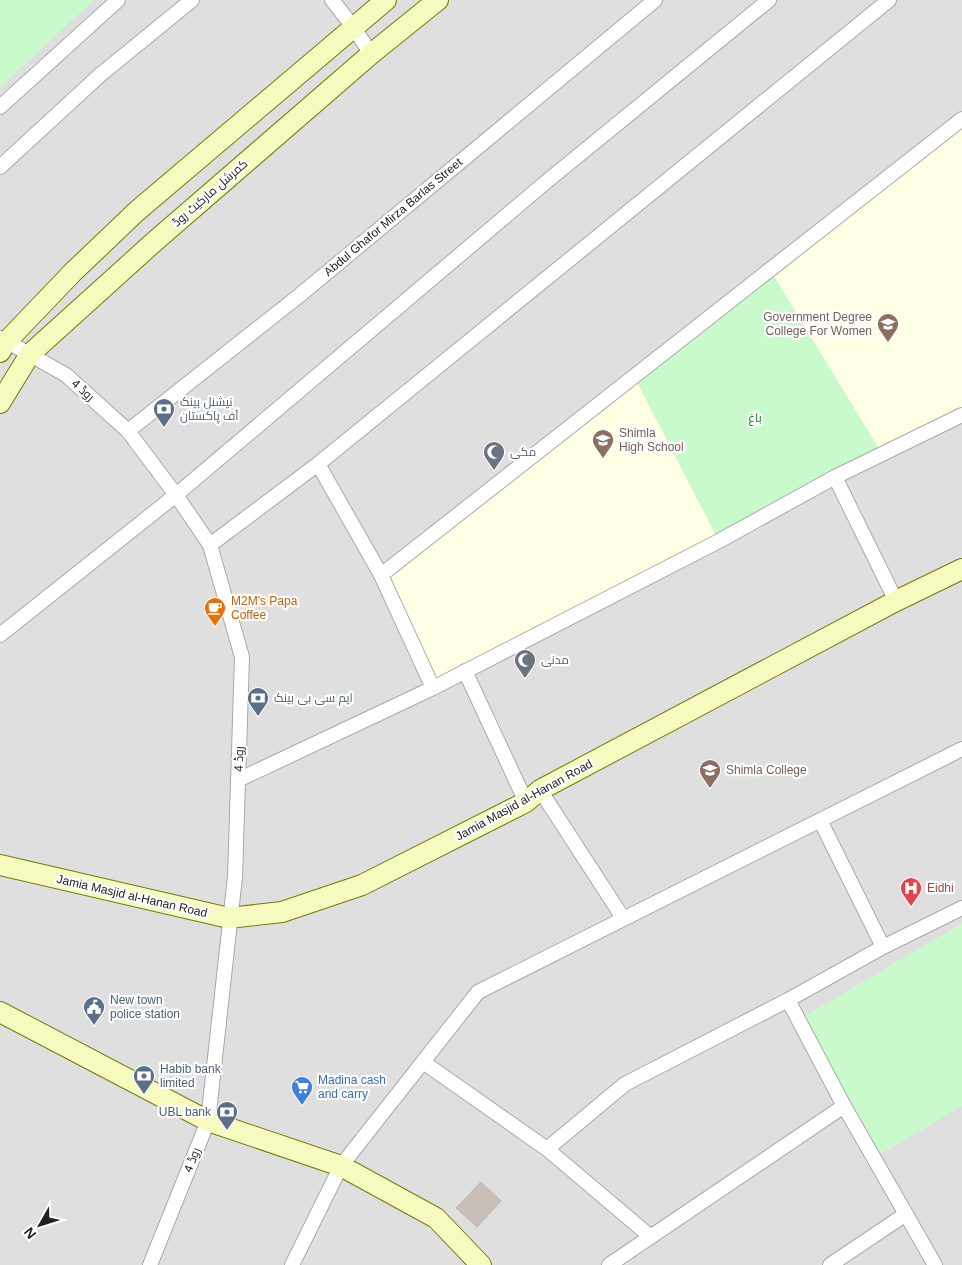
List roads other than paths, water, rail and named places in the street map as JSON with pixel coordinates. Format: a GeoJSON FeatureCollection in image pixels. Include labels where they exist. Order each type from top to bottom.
{"type":"FeatureCollection","features":[{"type":"Feature","properties":{"kind":"main road"},"geometry":{"type":"LineString","coordinates":[[2,344],[137,211],[386,0]]}},
{"type":"Feature","properties":{"kind":"main road","name":"کمرشل مارکیٹ روڈ"},"geometry":{"type":"LineString","coordinates":[[0,403],[30,354],[154,242],[371,54],[438,0]]}},
{"type":"Feature","properties":{"kind":"main road","name":"Jamia Masjid al-Hanan Road"},"geometry":{"type":"LineString","coordinates":[[0,865],[229,918],[282,912],[362,885],[533,796],[896,601],[962,569]]}},
{"type":"Feature","properties":{"kind":"main road"},"geometry":{"type":"LineString","coordinates":[[0,1012],[208,1121],[341,1166],[436,1218],[481,1265]]}},
{"type":"Feature","properties":{"kind":"street"},"geometry":{"type":"LineString","coordinates":[[0,107],[118,0]]}},
{"type":"Feature","properties":{"kind":"street"},"geometry":{"type":"LineString","coordinates":[[0,167],[100,75],[192,0]]}},
{"type":"Feature","properties":{"kind":"street"},"geometry":{"type":"LineString","coordinates":[[332,0],[371,54]]}},
{"type":"Feature","properties":{"kind":"street","name":"Abdul Ghafor Mirza Barlas Street"},"geometry":{"type":"LineString","coordinates":[[128,431],[300,295],[655,0]]}},
{"type":"Feature","properties":{"kind":"street"},"geometry":{"type":"LineString","coordinates":[[0,635],[176,494],[546,182],[769,0]]}},
{"type":"Feature","properties":{"kind":"street"},"geometry":{"type":"LineString","coordinates":[[210,545],[318,464],[889,0]]}},
{"type":"Feature","properties":{"kind":"street"},"geometry":{"type":"LineString","coordinates":[[381,575],[962,118]]}},
{"type":"Feature","properties":{"kind":"street","name":"روڈ 4"},"geometry":{"type":"LineString","coordinates":[[2,344],[30,354],[66,375],[128,431],[176,494],[210,545],[242,657],[235,877],[208,1121],[150,1265]]}},
{"type":"Feature","properties":{"kind":"street"},"geometry":{"type":"LineString","coordinates":[[238,780],[433,688],[719,541],[835,477],[962,415]]}},
{"type":"Feature","properties":{"kind":"street"},"geometry":{"type":"LineString","coordinates":[[318,464],[381,575],[433,688]]}},
{"type":"Feature","properties":{"kind":"street"},"geometry":{"type":"LineString","coordinates":[[835,477],[896,601]]}},
{"type":"Feature","properties":{"kind":"street"},"geometry":{"type":"LineString","coordinates":[[465,671],[533,796],[623,918]]}},
{"type":"Feature","properties":{"kind":"street"},"geometry":{"type":"LineString","coordinates":[[292,1265],[341,1166],[478,992],[962,749]]}},
{"type":"Feature","properties":{"kind":"street"},"geometry":{"type":"LineString","coordinates":[[820,820],[883,947]]}},
{"type":"Feature","properties":{"kind":"street"},"geometry":{"type":"LineString","coordinates":[[547,1149],[625,1084],[788,1000],[883,947],[962,908]]}},
{"type":"Feature","properties":{"kind":"street"},"geometry":{"type":"LineString","coordinates":[[788,1000],[844,1106],[935,1265]]}},
{"type":"Feature","properties":{"kind":"street"},"geometry":{"type":"LineString","coordinates":[[423,1062],[547,1149],[651,1236]]}},
{"type":"Feature","properties":{"kind":"street"},"geometry":{"type":"LineString","coordinates":[[609,1265],[844,1106]]}},
{"type":"Feature","properties":{"kind":"street"},"geometry":{"type":"LineString","coordinates":[[830,1265],[906,1214]]}},
{"type":"Feature","properties":{"kind":"place","name":"Government Degree College For Women"},"geometry":{"type":"Point","coordinates":[888,343]}},
{"type":"Feature","properties":{"kind":"place","name":"نیشنل بینک آف پاکستان"},"geometry":{"type":"Point","coordinates":[164,428]}},
{"type":"Feature","properties":{"kind":"place","name":"Shimla High School"},"geometry":{"type":"Point","coordinates":[603,459]}},
{"type":"Feature","properties":{"kind":"place","name":"مکی"},"geometry":{"type":"Point","coordinates":[494,471]}},
{"type":"Feature","properties":{"kind":"place","name":"M2M's Papa Coffee"},"geometry":{"type":"Point","coordinates":[215,627]}},
{"type":"Feature","properties":{"kind":"place","name":"مدنی"},"geometry":{"type":"Point","coordinates":[525,679]}},
{"type":"Feature","properties":{"kind":"place","name":"ایم سی بی بینک"},"geometry":{"type":"Point","coordinates":[258,717]}},
{"type":"Feature","properties":{"kind":"place","name":"Shimla College"},"geometry":{"type":"Point","coordinates":[710,789]}},
{"type":"Feature","properties":{"kind":"place","name":"Eidhi"},"geometry":{"type":"Point","coordinates":[911,907]}},
{"type":"Feature","properties":{"kind":"place","name":"New town police station"},"geometry":{"type":"Point","coordinates":[94,1026]}},
{"type":"Feature","properties":{"kind":"place","name":"Habib bank limited"},"geometry":{"type":"Point","coordinates":[144,1095]}},
{"type":"Feature","properties":{"kind":"place","name":"Madina cash and carry"},"geometry":{"type":"Point","coordinates":[302,1106]}},
{"type":"Feature","properties":{"kind":"place","name":"UBL bank"},"geometry":{"type":"Point","coordinates":[227,1131]}},
{"type":"Feature","properties":{"kind":"park label","name":"باغ"},"geometry":{"type":"Point","coordinates":[755,418]}}]}
